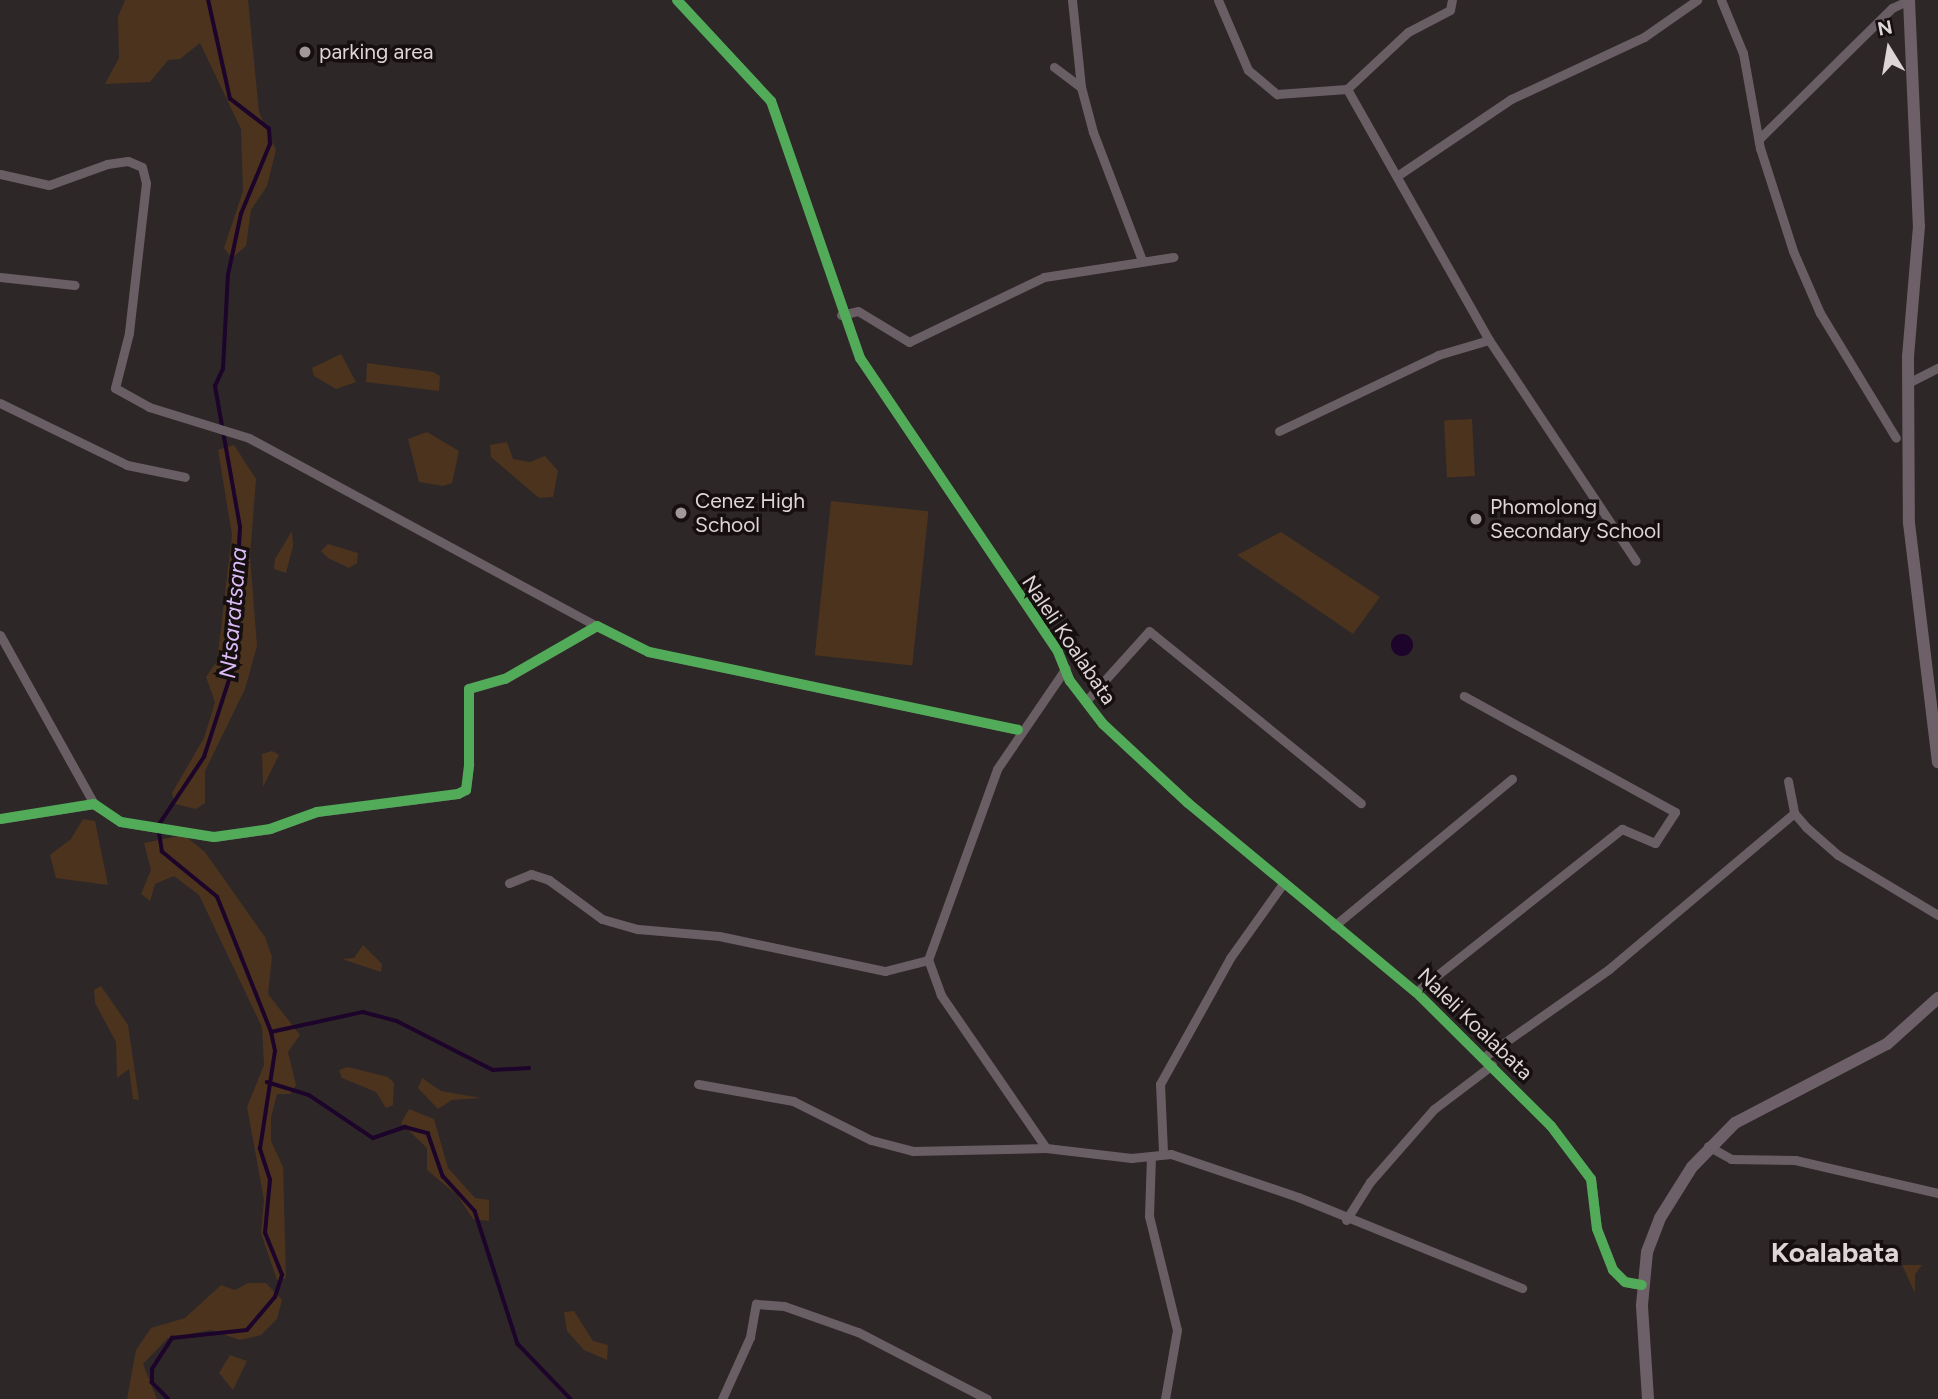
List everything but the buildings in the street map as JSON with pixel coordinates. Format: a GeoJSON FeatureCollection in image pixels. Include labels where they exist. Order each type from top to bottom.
{"type":"FeatureCollection","features":[{"type":"Feature","properties":{"kind":"street","name":"Naleli Koalabata"},"geometry":{"type":"LineString","coordinates":[[677,0],[771,101],[841,314],[883,398],[1103,724],[1282,885],[1416,992],[1492,1065],[1573,1152],[1591,1179],[1597,1229],[1614,1270],[1625,1282],[1642,1285]]}},
{"type":"Feature","properties":{"kind":"street"},"geometry":{"type":"LineString","coordinates":[[1072,0],[1081,87],[1141,258]]}},
{"type":"Feature","properties":{"kind":"street"},"geometry":{"type":"LineString","coordinates":[[1217,0],[1248,70],[1277,94],[1347,89],[1408,32],[1450,10],[1452,0]]}},
{"type":"Feature","properties":{"kind":"street"},"geometry":{"type":"LineString","coordinates":[[1397,176],[1511,99],[1644,37],[1697,0]]}},
{"type":"Feature","properties":{"kind":"street"},"geometry":{"type":"LineString","coordinates":[[1721,0],[1743,53],[1759,139],[1820,313],[1896,438]]}},
{"type":"Feature","properties":{"kind":"street"},"geometry":{"type":"LineString","coordinates":[[1759,139],[1892,8],[1909,0],[1919,226],[1908,383],[1912,563],[1938,762]]}},
{"type":"Feature","properties":{"kind":"street"},"geometry":{"type":"LineString","coordinates":[[1054,67],[1081,87]]}},
{"type":"Feature","properties":{"kind":"street"},"geometry":{"type":"LineString","coordinates":[[1347,89],[1489,341],[1636,561]]}},
{"type":"Feature","properties":{"kind":"street"},"geometry":{"type":"LineString","coordinates":[[0,174],[49,185],[107,164],[128,161],[142,167],[146,183],[129,333],[115,388],[149,407],[249,438],[649,652],[1018,730]]}},
{"type":"Feature","properties":{"kind":"street"},"geometry":{"type":"LineString","coordinates":[[841,314],[858,311],[909,342],[1044,277],[1141,258],[1173,257]]}},
{"type":"Feature","properties":{"kind":"street"},"geometry":{"type":"LineString","coordinates":[[0,277],[75,285]]}},
{"type":"Feature","properties":{"kind":"street"},"geometry":{"type":"LineString","coordinates":[[1279,431],[1438,355],[1489,341]]}},
{"type":"Feature","properties":{"kind":"street"},"geometry":{"type":"LineString","coordinates":[[1908,383],[1938,368]]}},
{"type":"Feature","properties":{"kind":"street"},"geometry":{"type":"LineString","coordinates":[[0,403],[127,465],[185,477]]}},
{"type":"Feature","properties":{"kind":"street"},"geometry":{"type":"LineString","coordinates":[[0,635],[94,804],[121,822],[214,836],[271,829],[317,812],[458,794],[466,790],[469,764],[469,689],[505,680],[597,626]]}},
{"type":"Feature","properties":{"kind":"street"},"geometry":{"type":"LineString","coordinates":[[1086,701],[1149,631],[1360,803]]}},
{"type":"Feature","properties":{"kind":"street"},"geometry":{"type":"LineString","coordinates":[[1046,1148],[941,995],[928,960],[967,844],[1018,730],[1066,668]]}},
{"type":"Feature","properties":{"kind":"street"},"geometry":{"type":"LineString","coordinates":[[1416,992],[1622,829],[1655,844],[1675,813],[1464,696]]}},
{"type":"Feature","properties":{"kind":"street"},"geometry":{"type":"LineString","coordinates":[[1334,926],[1512,779]]}},
{"type":"Feature","properties":{"kind":"street"},"geometry":{"type":"LineString","coordinates":[[1788,781],[1794,813],[1838,855],[1938,915]]}},
{"type":"Feature","properties":{"kind":"street"},"geometry":{"type":"LineString","coordinates":[[0,819],[94,804]]}},
{"type":"Feature","properties":{"kind":"street"},"geometry":{"type":"LineString","coordinates":[[1484,1057],[1609,969],[1794,813]]}},
{"type":"Feature","properties":{"kind":"street"},"geometry":{"type":"LineString","coordinates":[[509,883],[531,874],[549,880],[602,919],[638,929],[719,936],[885,971],[928,960]]}},
{"type":"Feature","properties":{"kind":"street"},"geometry":{"type":"LineString","coordinates":[[1163,1152],[1160,1084],[1230,958],[1282,885]]}},
{"type":"Feature","properties":{"kind":"street"},"geometry":{"type":"LineString","coordinates":[[1648,1399],[1642,1285],[1660,1218],[1708,1146],[1760,1105],[1887,1044],[1938,998]]}},
{"type":"Feature","properties":{"kind":"street"},"geometry":{"type":"LineString","coordinates":[[1346,1220],[1370,1182],[1434,1109],[1492,1065]]}},
{"type":"Feature","properties":{"kind":"street"},"geometry":{"type":"LineString","coordinates":[[698,1084],[793,1101],[871,1140],[913,1151],[1046,1148],[1151,1156],[1163,1152],[1298,1196],[1346,1220],[1522,1288]]}},
{"type":"Feature","properties":{"kind":"street"},"geometry":{"type":"LineString","coordinates":[[1708,1146],[1731,1159],[1795,1160],[1938,1193]]}},
{"type":"Feature","properties":{"kind":"street"},"geometry":{"type":"LineString","coordinates":[[1151,1156],[1149,1216],[1177,1330],[1165,1399]]}},
{"type":"Feature","properties":{"kind":"street"},"geometry":{"type":"LineString","coordinates":[[722,1399],[750,1337],[756,1304],[784,1306],[858,1332],[988,1399]]}},
{"type":"Feature","properties":{"kind":"shaded area"},"geometry":{"type":"Polygon","coordinates":[[[125,0],[248,0],[259,112],[276,150],[267,186],[251,210],[246,246],[232,258],[224,248],[243,191],[241,129],[200,43],[180,59],[168,60],[150,82],[105,84],[119,58],[118,17],[125,0]]]}},
{"type":"Feature","properties":{"kind":"shaded area"},"geometry":{"type":"Polygon","coordinates":[[[341,354],[356,382],[336,389],[314,376],[312,368],[341,354]]]}},
{"type":"Feature","properties":{"kind":"shaded area"},"geometry":{"type":"Polygon","coordinates":[[[367,363],[433,372],[440,376],[439,391],[366,382],[367,363]]]}},
{"type":"Feature","properties":{"kind":"shaded area"},"geometry":{"type":"Polygon","coordinates":[[[1472,419],[1475,476],[1447,477],[1444,420],[1472,419]]]}},
{"type":"Feature","properties":{"kind":"shaded area"},"geometry":{"type":"Polygon","coordinates":[[[427,432],[459,451],[452,483],[443,486],[419,482],[408,439],[427,432]]]}},
{"type":"Feature","properties":{"kind":"shaded area"},"geometry":{"type":"Polygon","coordinates":[[[507,442],[513,459],[530,462],[545,456],[558,471],[553,497],[539,498],[491,457],[490,445],[507,442]]]}},
{"type":"Feature","properties":{"kind":"shaded area"},"geometry":{"type":"Polygon","coordinates":[[[234,445],[256,479],[250,557],[257,646],[245,689],[205,771],[205,803],[196,809],[175,804],[172,793],[204,738],[215,702],[206,677],[217,661],[232,535],[218,450],[234,445]]]}},
{"type":"Feature","properties":{"kind":"shaded area"},"geometry":{"type":"Polygon","coordinates":[[[831,501],[928,511],[912,665],[815,655],[831,501]]]}},
{"type":"Feature","properties":{"kind":"shaded area"},"geometry":{"type":"Polygon","coordinates":[[[292,531],[293,546],[286,573],[274,569],[275,559],[292,531]]]}},
{"type":"Feature","properties":{"kind":"shaded area"},"geometry":{"type":"Polygon","coordinates":[[[1281,532],[1380,597],[1353,634],[1237,555],[1281,532]]]}},
{"type":"Feature","properties":{"kind":"shaded area"},"geometry":{"type":"Polygon","coordinates":[[[328,544],[358,553],[357,563],[349,568],[328,558],[321,551],[328,544]]]}},
{"type":"Feature","properties":{"kind":"shaded area"},"geometry":{"type":"Polygon","coordinates":[[[1402,634],[1410,637],[1413,645],[1410,653],[1402,656],[1394,653],[1391,645],[1394,637],[1402,634]]]}},
{"type":"Feature","properties":{"kind":"shaded area"},"geometry":{"type":"Polygon","coordinates":[[[272,751],[279,755],[263,787],[262,754],[272,751]]]}},
{"type":"Feature","properties":{"kind":"shaded area"},"geometry":{"type":"Polygon","coordinates":[[[83,819],[95,821],[108,885],[56,878],[50,855],[71,839],[83,819]]]}},
{"type":"Feature","properties":{"kind":"shaded area"},"geometry":{"type":"Polygon","coordinates":[[[184,835],[205,852],[265,937],[272,957],[268,994],[300,1035],[288,1052],[296,1085],[290,1094],[277,1094],[271,1118],[271,1141],[283,1167],[286,1278],[277,1280],[261,1233],[264,1200],[247,1107],[264,1065],[262,1027],[199,895],[174,876],[155,884],[150,901],[141,894],[151,870],[144,843],[184,835]]]}},
{"type":"Feature","properties":{"kind":"shaded area"},"geometry":{"type":"Polygon","coordinates":[[[363,945],[382,964],[381,972],[342,959],[354,958],[363,945]]]}},
{"type":"Feature","properties":{"kind":"shaded area"},"geometry":{"type":"Polygon","coordinates":[[[101,986],[128,1025],[139,1100],[133,1099],[129,1069],[117,1078],[116,1042],[95,1003],[94,990],[101,986]]]}},
{"type":"Feature","properties":{"kind":"shaded area"},"geometry":{"type":"Polygon","coordinates":[[[348,1067],[388,1077],[394,1083],[393,1105],[386,1108],[376,1092],[342,1078],[339,1070],[348,1067]]]}},
{"type":"Feature","properties":{"kind":"shaded area"},"geometry":{"type":"Polygon","coordinates":[[[422,1078],[441,1091],[481,1098],[452,1100],[438,1109],[418,1088],[422,1078]]]}},
{"type":"Feature","properties":{"kind":"shaded area"},"geometry":{"type":"Polygon","coordinates":[[[409,1109],[434,1119],[448,1168],[475,1198],[489,1200],[489,1221],[473,1219],[457,1195],[427,1170],[427,1148],[401,1123],[409,1109]]]}},
{"type":"Feature","properties":{"kind":"shaded area"},"geometry":{"type":"Polygon","coordinates":[[[1902,1265],[1922,1265],[1915,1274],[1915,1293],[1902,1265]]]}},
{"type":"Feature","properties":{"kind":"shaded area"},"geometry":{"type":"Polygon","coordinates":[[[248,1283],[266,1283],[282,1300],[277,1319],[261,1335],[240,1340],[211,1330],[168,1338],[143,1364],[157,1399],[127,1399],[136,1350],[151,1328],[185,1318],[221,1285],[235,1290],[248,1283]]]}},
{"type":"Feature","properties":{"kind":"shaded area"},"geometry":{"type":"Polygon","coordinates":[[[574,1311],[593,1341],[608,1345],[607,1360],[584,1350],[567,1331],[564,1312],[574,1311]]]}},
{"type":"Feature","properties":{"kind":"shaded area"},"geometry":{"type":"Polygon","coordinates":[[[230,1355],[247,1361],[233,1390],[219,1373],[230,1355]]]}},
{"type":"Feature","properties":{"kind":"waterway","name":"Ntsaratsana"},"geometry":{"type":"LineString","coordinates":[[168,1399],[152,1383],[152,1369],[172,1338],[247,1330],[275,1297],[282,1275],[265,1233],[270,1180],[260,1149],[275,1051],[271,1032],[217,897],[162,852],[158,826],[204,757],[232,671],[240,527],[215,386],[223,369],[228,275],[241,214],[270,144],[269,129],[230,99],[208,0]]}},
{"type":"Feature","properties":{"kind":"waterway"},"geometry":{"type":"LineString","coordinates":[[271,1032],[363,1012],[397,1021],[493,1070],[529,1068]]}},
{"type":"Feature","properties":{"kind":"waterway"},"geometry":{"type":"LineString","coordinates":[[267,1082],[309,1095],[373,1138],[405,1127],[428,1133],[443,1176],[475,1211],[518,1344],[571,1399]]}},
{"type":"Feature","properties":{"kind":"cycle path"},"geometry":{"type":"LineString","coordinates":[[677,0],[771,101],[860,358],[1058,652],[1070,681],[1103,724],[1188,803],[1416,992],[1551,1126],[1591,1179],[1597,1229],[1613,1270],[1625,1282],[1642,1285]]}},
{"type":"Feature","properties":{"kind":"cycle path"},"geometry":{"type":"LineString","coordinates":[[0,819],[94,804],[121,822],[214,837],[270,829],[317,812],[458,794],[466,790],[469,764],[469,689],[505,679],[597,626],[649,652],[1018,730]]}},
{"type":"Feature","properties":{"kind":"place","name":"parking area"},"geometry":{"type":"Point","coordinates":[305,52]}},
{"type":"Feature","properties":{"kind":"place","name":"Cenez High School"},"geometry":{"type":"Point","coordinates":[681,513]}},
{"type":"Feature","properties":{"kind":"place","name":"Phomolong Secondary School"},"geometry":{"type":"Point","coordinates":[1476,519]}},
{"type":"Feature","properties":{"kind":"district","name":"Koalabata"},"geometry":{"type":"Point","coordinates":[1835,1252]}}]}
